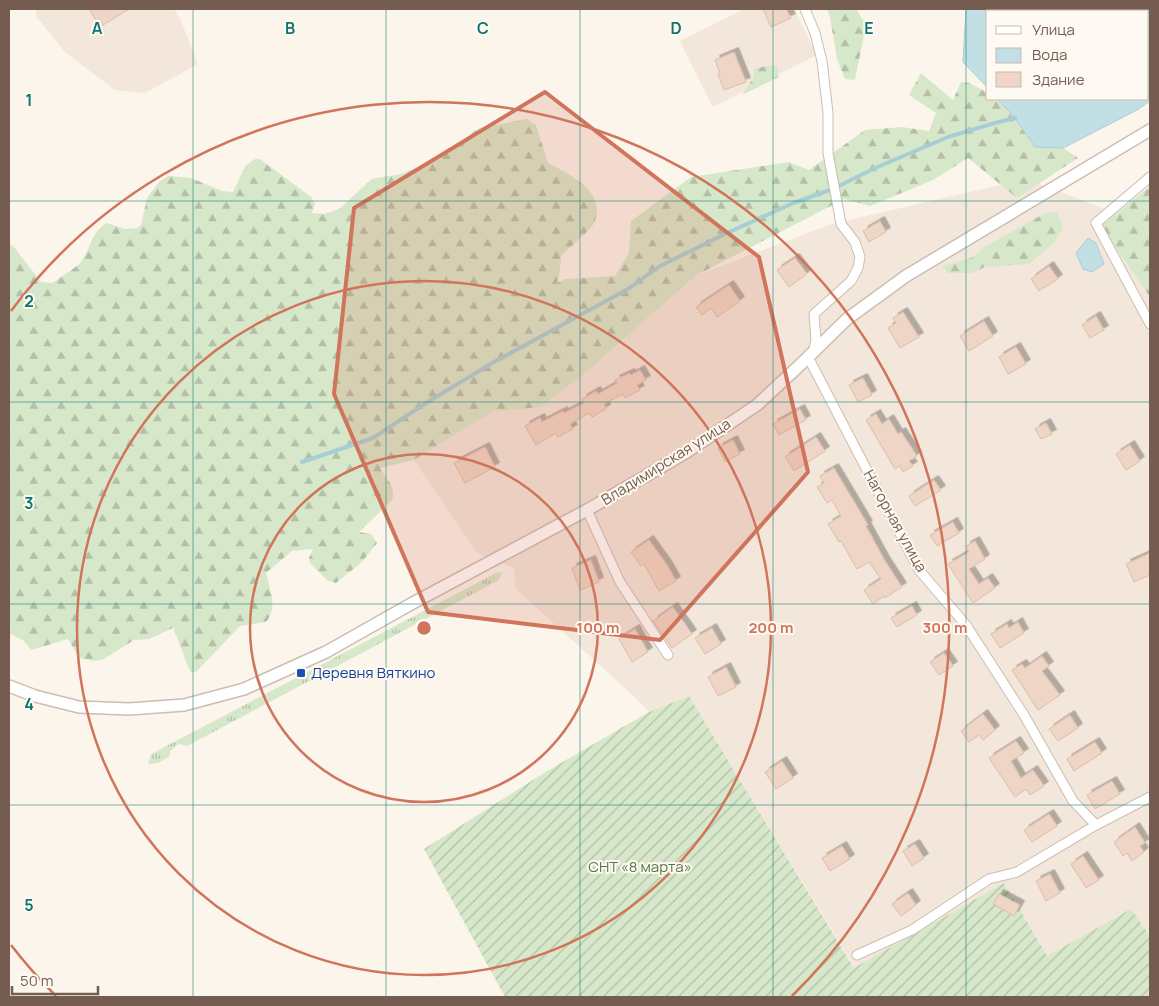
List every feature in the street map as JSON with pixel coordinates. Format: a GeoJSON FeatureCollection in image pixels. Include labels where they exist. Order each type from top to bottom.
{"type":"FeatureCollection","features":[{"type":"Feature","properties":{"kind":"street"},"geometry":{"type":"LineString","coordinates":[[805,9],[815,33],[822,61],[828,113],[828,152],[841,224],[855,242],[860,257],[858,268],[850,281],[814,314],[816,340],[811,354]]}},
{"type":"Feature","properties":{"kind":"street","name":"Владимирская улица"},"geometry":{"type":"LineString","coordinates":[[9,686],[35,696],[79,707],[129,709],[184,705],[244,689],[318,655],[588,510],[687,452],[757,405],[847,319],[906,276],[1150,130]]}},
{"type":"Feature","properties":{"kind":"street"},"geometry":{"type":"LineString","coordinates":[[1150,177],[1096,223],[1150,324]]}},
{"type":"Feature","properties":{"kind":"street","name":"Нагорная улица"},"geometry":{"type":"LineString","coordinates":[[811,354],[919,570],[966,625],[1024,715],[1073,801],[1096,825]]}},
{"type":"Feature","properties":{"kind":"street"},"geometry":{"type":"LineString","coordinates":[[588,510],[620,582],[668,655]]}},
{"type":"Feature","properties":{"kind":"street"},"geometry":{"type":"LineString","coordinates":[[857,955],[912,930],[989,879],[1017,872],[1096,825],[1150,798]]}},
{"type":"Feature","properties":{"kind":"highlighted area"},"geometry":{"type":"Polygon","coordinates":[[[545,92],[759,257],[808,472],[660,640],[428,612],[334,394],[354,208],[545,92]]]}},
{"type":"Feature","properties":{"kind":"shaded area"},"geometry":{"type":"Polygon","coordinates":[[[36,9],[174,9],[181,21],[198,64],[145,93],[115,90],[65,52],[36,16],[36,9]]]}},
{"type":"Feature","properties":{"kind":"shaded area"},"geometry":{"type":"Polygon","coordinates":[[[744,9],[794,9],[817,55],[713,107],[680,41],[744,9]]]}},
{"type":"Feature","properties":{"kind":"shaded area"},"geometry":{"type":"Polygon","coordinates":[[[1026,179],[1150,226],[1150,936],[1131,909],[1047,956],[1004,883],[855,968],[689,696],[649,712],[516,589],[514,568],[477,553],[414,460],[492,412],[541,407],[589,370],[695,276],[832,224],[1026,179]]]}},
{"type":"Feature","properties":{"kind":"green space"},"geometry":{"type":"Polygon","coordinates":[[[827,9],[856,9],[866,25],[855,80],[845,79],[837,59],[827,9]]]}},
{"type":"Feature","properties":{"kind":"green space"},"geometry":{"type":"Polygon","coordinates":[[[777,66],[779,77],[742,95],[753,79],[755,69],[777,66]]]}},
{"type":"Feature","properties":{"kind":"green space"},"geometry":{"type":"Polygon","coordinates":[[[921,73],[953,100],[961,82],[969,83],[986,92],[986,100],[999,100],[1015,118],[1035,147],[1063,148],[1078,158],[1017,198],[968,158],[933,180],[870,206],[844,199],[695,276],[589,370],[541,407],[492,412],[414,460],[380,468],[392,487],[393,495],[392,500],[359,532],[371,534],[377,543],[362,562],[336,583],[327,580],[310,563],[309,558],[313,549],[292,551],[266,573],[271,592],[272,611],[270,617],[266,622],[240,626],[197,671],[192,673],[189,669],[174,630],[175,627],[149,639],[134,640],[104,659],[94,661],[79,658],[68,639],[31,650],[24,641],[9,633],[9,244],[14,247],[41,282],[52,283],[81,262],[94,236],[107,223],[125,229],[137,228],[141,225],[147,198],[159,182],[168,176],[191,178],[222,191],[233,192],[246,165],[255,159],[260,159],[311,197],[315,204],[312,213],[324,214],[339,209],[372,179],[401,174],[435,160],[479,128],[527,119],[536,125],[548,163],[576,179],[591,194],[596,203],[597,212],[594,223],[561,256],[557,283],[565,279],[615,276],[629,253],[631,221],[691,177],[789,162],[809,170],[865,130],[902,127],[929,131],[936,113],[909,95],[921,73]]]}},
{"type":"Feature","properties":{"kind":"green space"},"geometry":{"type":"Polygon","coordinates":[[[1150,186],[1150,297],[1101,226],[1150,186]]]}},
{"type":"Feature","properties":{"kind":"green space"},"geometry":{"type":"Polygon","coordinates":[[[1057,212],[1063,228],[1054,243],[1029,264],[985,267],[972,273],[948,273],[942,266],[971,258],[985,247],[1045,213],[1057,212]]]}},
{"type":"Feature","properties":{"kind":"green space"},"geometry":{"type":"Polygon","coordinates":[[[502,572],[499,580],[187,746],[179,744],[170,751],[170,756],[158,763],[148,764],[151,754],[496,573],[502,572]]]}},
{"type":"Feature","properties":{"kind":"green space","name":"СНТ «8 марта»"},"geometry":{"type":"Polygon","coordinates":[[[689,696],[854,968],[1004,883],[1047,956],[1131,909],[1150,936],[1150,997],[505,997],[424,849],[547,771],[649,712],[689,696]]]}},
{"type":"Feature","properties":{"kind":"water"},"geometry":{"type":"Polygon","coordinates":[[[966,9],[1150,9],[1150,101],[1137,110],[1063,148],[1035,147],[1015,118],[999,100],[1149,100],[1149,10],[986,10],[986,86],[963,62],[966,9]]]}},
{"type":"Feature","properties":{"kind":"water"},"geometry":{"type":"Polygon","coordinates":[[[1088,238],[1096,243],[1104,264],[1092,272],[1083,269],[1076,253],[1088,238]]]}},
{"type":"Feature","properties":{"kind":"building"},"geometry":{"type":"Polygon","coordinates":[[[89,9],[129,9],[100,27],[89,9]]]}},
{"type":"Feature","properties":{"kind":"building"},"geometry":{"type":"Polygon","coordinates":[[[763,9],[786,9],[791,18],[771,27],[763,9]]]}},
{"type":"Feature","properties":{"kind":"building"},"geometry":{"type":"Polygon","coordinates":[[[734,52],[746,82],[724,90],[715,60],[734,52]]]}},
{"type":"Feature","properties":{"kind":"building"},"geometry":{"type":"Polygon","coordinates":[[[880,221],[886,232],[869,242],[863,231],[880,221]]]}},
{"type":"Feature","properties":{"kind":"building"},"geometry":{"type":"Polygon","coordinates":[[[795,258],[807,274],[789,287],[777,270],[795,258]]]}},
{"type":"Feature","properties":{"kind":"building"},"geometry":{"type":"Polygon","coordinates":[[[1049,266],[1058,279],[1039,291],[1031,279],[1049,266]]]}},
{"type":"Feature","properties":{"kind":"building"},"geometry":{"type":"Polygon","coordinates":[[[729,285],[740,301],[717,317],[711,308],[702,315],[696,307],[729,285]]]}},
{"type":"Feature","properties":{"kind":"building"},"geometry":{"type":"Polygon","coordinates":[[[903,312],[919,337],[900,348],[888,328],[896,323],[893,318],[903,312]]]}},
{"type":"Feature","properties":{"kind":"building"},"geometry":{"type":"Polygon","coordinates":[[[1096,316],[1104,330],[1090,338],[1082,325],[1096,316]]]}},
{"type":"Feature","properties":{"kind":"building"},"geometry":{"type":"Polygon","coordinates":[[[984,321],[993,336],[969,351],[960,336],[984,321]]]}},
{"type":"Feature","properties":{"kind":"building"},"geometry":{"type":"Polygon","coordinates":[[[1016,347],[1026,364],[1008,374],[999,357],[1016,347]]]}},
{"type":"Feature","properties":{"kind":"building"},"geometry":{"type":"Polygon","coordinates":[[[640,370],[646,380],[637,385],[640,390],[625,398],[623,394],[604,404],[606,409],[592,417],[589,413],[570,424],[573,429],[558,437],[556,433],[536,445],[525,426],[540,418],[542,422],[563,411],[564,413],[584,403],[582,399],[596,391],[598,394],[617,383],[615,380],[640,370]]]}},
{"type":"Feature","properties":{"kind":"building"},"geometry":{"type":"Polygon","coordinates":[[[863,378],[872,395],[858,402],[849,385],[863,378]]]}},
{"type":"Feature","properties":{"kind":"building"},"geometry":{"type":"Polygon","coordinates":[[[800,409],[806,420],[779,435],[773,424],[800,409]]]}},
{"type":"Feature","properties":{"kind":"building"},"geometry":{"type":"Polygon","coordinates":[[[876,414],[882,424],[889,419],[898,434],[901,432],[917,456],[909,461],[913,466],[903,472],[900,466],[895,469],[866,420],[876,414]]]}},
{"type":"Feature","properties":{"kind":"building"},"geometry":{"type":"Polygon","coordinates":[[[1046,423],[1052,434],[1041,439],[1035,429],[1046,423]]]}},
{"type":"Feature","properties":{"kind":"building"},"geometry":{"type":"Polygon","coordinates":[[[816,437],[825,451],[794,471],[785,457],[816,437]]]}},
{"type":"Feature","properties":{"kind":"building"},"geometry":{"type":"Polygon","coordinates":[[[733,440],[740,454],[725,462],[718,448],[733,440]]]}},
{"type":"Feature","properties":{"kind":"building"},"geometry":{"type":"Polygon","coordinates":[[[1130,445],[1140,461],[1126,470],[1116,454],[1130,445]]]}},
{"type":"Feature","properties":{"kind":"building"},"geometry":{"type":"Polygon","coordinates":[[[485,447],[495,467],[465,483],[454,463],[485,447]]]}},
{"type":"Feature","properties":{"kind":"building"},"geometry":{"type":"Polygon","coordinates":[[[834,468],[868,525],[866,526],[885,561],[902,587],[873,604],[864,590],[881,579],[869,562],[857,569],[841,541],[839,542],[828,524],[841,516],[832,500],[827,503],[817,487],[824,483],[820,476],[834,468]]]}},
{"type":"Feature","properties":{"kind":"building"},"geometry":{"type":"Polygon","coordinates":[[[934,480],[941,490],[915,506],[909,496],[934,480]]]}},
{"type":"Feature","properties":{"kind":"building"},"geometry":{"type":"Polygon","coordinates":[[[953,522],[959,533],[937,546],[930,535],[953,522]]]}},
{"type":"Feature","properties":{"kind":"building"},"geometry":{"type":"Polygon","coordinates":[[[649,540],[676,581],[659,591],[644,564],[641,566],[631,552],[649,540]]]}},
{"type":"Feature","properties":{"kind":"building"},"geometry":{"type":"Polygon","coordinates":[[[975,541],[985,559],[969,569],[979,584],[988,578],[995,588],[973,603],[948,564],[969,552],[966,546],[975,541]]]}},
{"type":"Feature","properties":{"kind":"building"},"geometry":{"type":"Polygon","coordinates":[[[1150,553],[1150,575],[1134,582],[1126,564],[1150,553]]]}},
{"type":"Feature","properties":{"kind":"building"},"geometry":{"type":"Polygon","coordinates":[[[591,560],[599,582],[580,590],[572,568],[591,560]]]}},
{"type":"Feature","properties":{"kind":"building"},"geometry":{"type":"Polygon","coordinates":[[[912,606],[917,615],[897,627],[891,618],[912,606]]]}},
{"type":"Feature","properties":{"kind":"building"},"geometry":{"type":"Polygon","coordinates":[[[673,607],[692,634],[672,648],[653,621],[673,607]]]}},
{"type":"Feature","properties":{"kind":"building"},"geometry":{"type":"Polygon","coordinates":[[[1018,622],[1024,633],[1000,648],[991,634],[1007,624],[1009,628],[1018,622]]]}},
{"type":"Feature","properties":{"kind":"building"},"geometry":{"type":"Polygon","coordinates":[[[712,628],[721,644],[705,654],[695,638],[712,628]]]}},
{"type":"Feature","properties":{"kind":"building"},"geometry":{"type":"Polygon","coordinates":[[[635,629],[648,652],[632,662],[619,639],[635,629]]]}},
{"type":"Feature","properties":{"kind":"building"},"geometry":{"type":"Polygon","coordinates":[[[944,653],[953,666],[939,675],[930,662],[944,653]]]}},
{"type":"Feature","properties":{"kind":"building"},"geometry":{"type":"Polygon","coordinates":[[[1042,656],[1049,666],[1042,671],[1060,695],[1038,710],[1012,670],[1022,664],[1025,668],[1042,656]]]}},
{"type":"Feature","properties":{"kind":"building"},"geometry":{"type":"Polygon","coordinates":[[[726,667],[736,687],[718,696],[708,677],[726,667]]]}},
{"type":"Feature","properties":{"kind":"building"},"geometry":{"type":"Polygon","coordinates":[[[983,714],[995,730],[983,740],[979,735],[969,742],[961,731],[983,714]]]}},
{"type":"Feature","properties":{"kind":"building"},"geometry":{"type":"Polygon","coordinates":[[[1070,715],[1078,728],[1058,741],[1049,729],[1070,715]]]}},
{"type":"Feature","properties":{"kind":"building"},"geometry":{"type":"Polygon","coordinates":[[[1016,741],[1024,753],[1011,761],[1021,778],[1033,770],[1044,786],[1030,795],[1026,789],[1015,797],[989,758],[1016,741]]]}},
{"type":"Feature","properties":{"kind":"building"},"geometry":{"type":"Polygon","coordinates":[[[1095,742],[1102,753],[1074,771],[1067,759],[1095,742]]]}},
{"type":"Feature","properties":{"kind":"building"},"geometry":{"type":"Polygon","coordinates":[[[782,761],[793,778],[776,789],[765,772],[782,761]]]}},
{"type":"Feature","properties":{"kind":"building"},"geometry":{"type":"Polygon","coordinates":[[[1112,781],[1120,794],[1095,809],[1087,795],[1112,781]]]}},
{"type":"Feature","properties":{"kind":"building"},"geometry":{"type":"Polygon","coordinates":[[[1049,814],[1057,826],[1032,842],[1024,830],[1049,814]]]}},
{"type":"Feature","properties":{"kind":"building"},"geometry":{"type":"Polygon","coordinates":[[[1135,827],[1145,843],[1140,846],[1144,852],[1132,861],[1127,853],[1123,856],[1114,842],[1135,827]]]}},
{"type":"Feature","properties":{"kind":"building"},"geometry":{"type":"Polygon","coordinates":[[[915,844],[924,858],[912,866],[903,851],[915,844]]]}},
{"type":"Feature","properties":{"kind":"building"},"geometry":{"type":"Polygon","coordinates":[[[842,846],[850,859],[830,871],[822,858],[842,846]]]}},
{"type":"Feature","properties":{"kind":"building"},"geometry":{"type":"Polygon","coordinates":[[[1083,856],[1099,880],[1086,888],[1071,864],[1083,856]]]}},
{"type":"Feature","properties":{"kind":"building"},"geometry":{"type":"Polygon","coordinates":[[[1050,874],[1060,893],[1046,901],[1036,881],[1050,874]]]}},
{"type":"Feature","properties":{"kind":"building"},"geometry":{"type":"Polygon","coordinates":[[[908,893],[916,905],[901,916],[892,904],[908,893]]]}},
{"type":"Feature","properties":{"kind":"building"},"geometry":{"type":"Polygon","coordinates":[[[999,894],[1020,905],[1014,916],[993,904],[999,894]]]}},
{"type":"Feature","properties":{"kind":"waterway"},"geometry":{"type":"LineString","coordinates":[[302,462],[373,438],[494,362],[628,289],[660,266],[725,234],[791,204],[835,188],[875,168],[948,137],[1015,118]]}},
{"type":"Feature","properties":{"kind":"place","name":"Деревня Вяткино"},"geometry":{"type":"Point","coordinates":[301,673]}}]}
